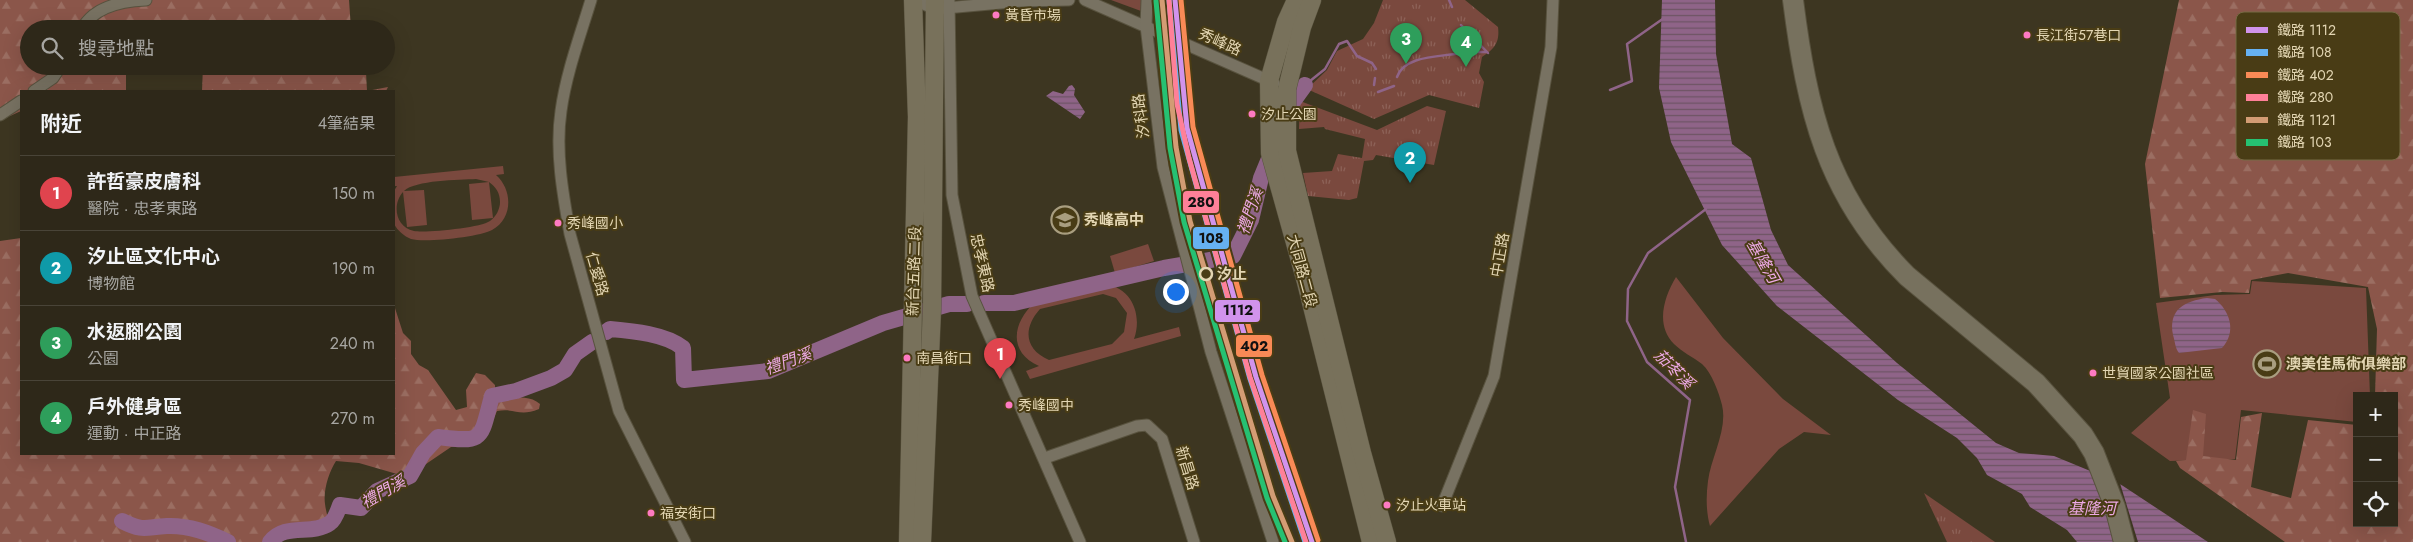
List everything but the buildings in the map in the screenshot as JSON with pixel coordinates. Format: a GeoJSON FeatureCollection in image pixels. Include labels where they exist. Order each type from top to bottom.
{"type":"FeatureCollection","features":[{"type":"Feature","properties":{"kind":"highway"},"geometry":{"type":"LineString","coordinates":[[1793,0],[1803,74],[1818,134],[1836,179],[1864,227],[1887,256],[1907,276],[2036,383],[2083,435],[2097,462],[2114,507],[2124,542]]}},
{"type":"Feature","properties":{"kind":"highway"},"geometry":{"type":"LineString","coordinates":[[1805,0],[1821,105],[1833,147],[1862,206],[1904,262],[2051,385],[2074,411],[2096,441],[2110,475],[2131,542]]}},
{"type":"Feature","properties":{"kind":"main road","name":"新台五路二段"},"geometry":{"type":"LineString","coordinates":[[908,542],[917,117],[914,0]]}},
{"type":"Feature","properties":{"kind":"main road","name":"大同路二段"},"geometry":{"type":"LineString","coordinates":[[1296,0],[1286,22],[1270,81],[1278,152],[1387,542]]}},
{"type":"Feature","properties":{"kind":"main road","name":"大同路二段"},"geometry":{"type":"LineString","coordinates":[[1312,0],[1302,27],[1287,89],[1286,115],[1278,152],[1276,175],[1306,282],[1371,542]]}},
{"type":"Feature","properties":{"kind":"main road","name":"新台五路二段"},"geometry":{"type":"LineString","coordinates":[[922,542],[942,4]]}},
{"type":"Feature","properties":{"kind":"street"},"geometry":{"type":"LineString","coordinates":[[89,20],[105,7],[134,0],[146,0]]}},
{"type":"Feature","properties":{"kind":"street","name":"仁愛路"},"geometry":{"type":"LineString","coordinates":[[591,0],[561,112],[559,148],[565,206],[570,234],[620,411],[685,542]]}},
{"type":"Feature","properties":{"kind":"street"},"geometry":{"type":"LineString","coordinates":[[914,0],[942,4],[1069,0]]}},
{"type":"Feature","properties":{"kind":"street","name":"秀峰路"},"geometry":{"type":"LineString","coordinates":[[1086,0],[1287,89]]}},
{"type":"Feature","properties":{"kind":"street","name":"汐科路"},"geometry":{"type":"LineString","coordinates":[[1147,0],[1146,26],[1163,167],[1211,352],[1273,542]]}},
{"type":"Feature","properties":{"kind":"street","name":"中正路"},"geometry":{"type":"LineString","coordinates":[[1442,506],[1494,376],[1550,47],[1553,0]]}},
{"type":"Feature","properties":{"kind":"street","name":"忠孝東路"},"geometry":{"type":"LineString","coordinates":[[942,4],[952,195],[972,296],[1045,458],[1080,542]]}},
{"type":"Feature","properties":{"kind":"street"},"geometry":{"type":"LineString","coordinates":[[35,90],[55,75]]}},
{"type":"Feature","properties":{"kind":"street"},"geometry":{"type":"LineString","coordinates":[[0,114],[20,102]]}},
{"type":"Feature","properties":{"kind":"street","name":"新昌路"},"geometry":{"type":"LineString","coordinates":[[1045,458],[1137,426],[1147,425],[1162,438],[1194,542]]}},
{"type":"Feature","properties":{"kind":"green space"},"geometry":{"type":"Polygon","coordinates":[[[0,0],[349,0],[350,20],[20,20],[20,75],[126,75],[126,90],[20,90],[20,111],[10,116],[0,113],[0,0]]]}},
{"type":"Feature","properties":{"kind":"green space"},"geometry":{"type":"Polygon","coordinates":[[[1111,0],[1142,0],[1141,11],[1111,0]]]}},
{"type":"Feature","properties":{"kind":"green space"},"geometry":{"type":"Polygon","coordinates":[[[1383,0],[1465,0],[1498,27],[1498,37],[1495,45],[1482,57],[1479,73],[1484,82],[1479,108],[1429,95],[1374,119],[1307,89],[1327,70],[1337,51],[1363,39],[1374,23],[1383,0]]]}},
{"type":"Feature","properties":{"kind":"green space"},"geometry":{"type":"Polygon","coordinates":[[[2179,0],[2413,0],[2413,542],[2285,542],[2180,468],[2176,461],[2186,460],[2193,410],[2206,414],[2203,456],[2236,460],[2241,417],[2262,413],[2251,487],[2291,498],[2308,420],[2353,425],[2353,527],[2398,527],[2398,392],[2375,392],[2377,329],[2368,287],[2288,273],[2251,280],[2249,293],[2222,292],[2160,298],[2145,164],[2179,0]]]}},
{"type":"Feature","properties":{"kind":"green space"},"geometry":{"type":"Polygon","coordinates":[[[203,75],[366,75],[367,90],[202,90],[203,75]]]}},
{"type":"Feature","properties":{"kind":"green space"},"geometry":{"type":"Polygon","coordinates":[[[388,87],[386,90],[372,90],[388,87]]]}},
{"type":"Feature","properties":{"kind":"green space","name":"汐止公園"},"geometry":{"type":"Polygon","coordinates":[[[1300,101],[1377,130],[1427,106],[1446,111],[1434,165],[1376,155],[1373,160],[1364,161],[1357,198],[1349,200],[1308,196],[1303,173],[1332,171],[1338,154],[1362,158],[1365,139],[1325,129],[1324,127],[1299,129],[1300,101]]]}},
{"type":"Feature","properties":{"kind":"green space"},"geometry":{"type":"Polygon","coordinates":[[[503,166],[504,174],[496,175],[506,188],[508,196],[507,212],[499,225],[485,233],[439,240],[411,239],[401,233],[395,226],[395,189],[397,186],[395,186],[395,177],[503,166]],[[476,179],[438,181],[410,187],[404,191],[424,190],[427,225],[407,227],[403,192],[397,203],[397,214],[403,225],[414,231],[453,229],[484,224],[494,217],[500,205],[496,188],[489,182],[476,179]]]}},
{"type":"Feature","properties":{"kind":"green space"},"geometry":{"type":"Polygon","coordinates":[[[489,182],[493,218],[472,220],[469,184],[489,182]]]}},
{"type":"Feature","properties":{"kind":"green space"},"geometry":{"type":"Polygon","coordinates":[[[20,238],[20,455],[395,455],[395,308],[403,333],[411,341],[411,354],[419,365],[428,370],[456,410],[467,407],[466,390],[476,373],[485,375],[495,385],[495,391],[500,394],[535,400],[540,404],[539,409],[527,412],[497,411],[485,438],[474,444],[451,447],[426,464],[397,474],[359,463],[336,461],[331,470],[325,493],[329,528],[285,536],[281,542],[0,542],[0,241],[20,238]]]}},
{"type":"Feature","properties":{"kind":"green space"},"geometry":{"type":"Polygon","coordinates":[[[1148,244],[1154,261],[1115,273],[1110,256],[1148,244]]]}},
{"type":"Feature","properties":{"kind":"green space"},"geometry":{"type":"Polygon","coordinates":[[[1676,277],[1723,338],[1783,399],[1831,435],[1804,432],[1779,449],[1710,526],[1707,510],[1707,487],[1723,424],[1722,405],[1715,383],[1706,368],[1680,350],[1668,336],[1665,328],[1663,311],[1668,293],[1676,277]]]}},
{"type":"Feature","properties":{"kind":"green space","name":"澳美佳馬術俱樂部"},"geometry":{"type":"Polygon","coordinates":[[[2252,281],[2366,288],[2370,392],[2353,392],[2353,422],[2241,410],[2235,459],[2170,461],[2131,433],[2170,398],[2156,303],[2215,295],[2250,294],[2252,281]]]}},
{"type":"Feature","properties":{"kind":"green space"},"geometry":{"type":"Polygon","coordinates":[[[1101,284],[1111,286],[1127,295],[1132,302],[1137,320],[1134,339],[1179,327],[1181,336],[1030,379],[1026,371],[1039,366],[1022,353],[1017,337],[1022,319],[1035,302],[1101,284]],[[1103,294],[1040,309],[1031,323],[1029,337],[1031,344],[1035,350],[1049,360],[1112,344],[1124,332],[1127,313],[1116,298],[1103,294]]]}},
{"type":"Feature","properties":{"kind":"green space"},"geometry":{"type":"Polygon","coordinates":[[[1924,493],[1995,542],[1947,542],[1924,493]]]}},
{"type":"Feature","properties":{"kind":"water","name":"基隆河"},"geometry":{"type":"Polygon","coordinates":[[[1662,0],[1715,0],[1716,54],[1732,144],[1751,158],[1771,230],[1788,265],[1897,363],[1996,443],[2019,453],[2054,456],[2117,482],[2208,542],[2077,542],[2067,530],[2030,507],[2022,494],[1987,475],[1977,458],[1957,438],[1898,400],[1777,306],[1722,245],[1671,142],[1659,88],[1662,0]]]}},
{"type":"Feature","properties":{"kind":"water"},"geometry":{"type":"Polygon","coordinates":[[[1072,85],[1075,89],[1074,95],[1085,112],[1080,119],[1046,96],[1053,91],[1063,94],[1072,85]]]}},
{"type":"Feature","properties":{"kind":"water"},"geometry":{"type":"Polygon","coordinates":[[[2207,298],[2215,299],[2225,309],[2230,322],[2227,342],[2222,348],[2179,353],[2175,344],[2172,326],[2176,313],[2185,304],[2207,298]]]}},
{"type":"Feature","properties":{"kind":"pier"},"geometry":{"type":"Polygon","coordinates":[[[2097,470],[2119,480],[2138,542],[2120,542],[2097,470]]]}},
{"type":"Feature","properties":{"kind":"waterway"},"geometry":{"type":"LineString","coordinates":[[1449,0],[1452,7]]}},
{"type":"Feature","properties":{"kind":"waterway","name":"禮門溪"},"geometry":{"type":"LineString","coordinates":[[1610,90],[1632,81],[1627,44],[1664,18]]}},
{"type":"Feature","properties":{"kind":"waterway"},"geometry":{"type":"LineString","coordinates":[[1461,25],[1488,53]]}},
{"type":"Feature","properties":{"kind":"waterway","name":"禮門溪"},"geometry":{"type":"LineString","coordinates":[[1305,85],[1325,69],[1339,44],[1347,41],[1357,56],[1372,63],[1376,69]]}},
{"type":"Feature","properties":{"kind":"waterway","name":"禮門溪"},"geometry":{"type":"LineString","coordinates":[[1471,52],[1486,52]]}},
{"type":"Feature","properties":{"kind":"waterway","name":"禮門溪"},"geometry":{"type":"LineString","coordinates":[[1397,77],[1401,70],[1415,61],[1461,53]]}},
{"type":"Feature","properties":{"kind":"waterway","name":"禮門溪"},"geometry":{"type":"LineString","coordinates":[[1374,85],[1375,78]]}},
{"type":"Feature","properties":{"kind":"waterway","name":"禮門溪"},"geometry":{"type":"LineString","coordinates":[[1286,117],[1292,103],[1305,85]]}},
{"type":"Feature","properties":{"kind":"waterway","name":"禮門溪"},"geometry":{"type":"LineString","coordinates":[[1378,92],[1394,86]]}},
{"type":"Feature","properties":{"kind":"waterway","name":"禮門溪"},"geometry":{"type":"LineString","coordinates":[[984,303],[1014,303],[1164,268],[1233,256],[1251,220],[1261,178],[1273,149]]}},
{"type":"Feature","properties":{"kind":"waterway","name":"茄苳溪"},"geometry":{"type":"LineString","coordinates":[[1686,542],[1675,487],[1690,400],[1647,362],[1627,321],[1628,289],[1648,253],[1706,209]]}},
{"type":"Feature","properties":{"kind":"waterway","name":"禮門溪"},"geometry":{"type":"LineString","coordinates":[[606,332],[610,329],[639,332],[658,336],[676,343],[683,348],[684,380],[768,371],[883,323],[949,304],[967,304]]}},
{"type":"Feature","properties":{"kind":"waterway","name":"禮門溪"},"geometry":{"type":"LineString","coordinates":[[270,542],[283,532],[323,527],[332,522],[340,505],[361,508],[377,491],[410,476],[423,453],[438,437],[465,439],[478,435],[485,422],[492,396],[516,391],[551,378],[565,370],[575,354],[592,342]]}},
{"type":"Feature","properties":{"kind":"waterway","name":"禮門溪"},"geometry":{"type":"LineString","coordinates":[[122,521],[140,528],[167,526],[191,528],[228,542]]}},
{"type":"Feature","properties":{"kind":"rail line","name":"1121"},"geometry":{"type":"LineString","coordinates":[[1162,0],[1176,147],[1190,221],[1273,496],[1292,542]]}},
{"type":"Feature","properties":{"kind":"rail line","name":"108"},"geometry":{"type":"LineString","coordinates":[[1169,0],[1181,130],[1250,379],[1305,542]]}},
{"type":"Feature","properties":{"kind":"rail line","name":"280"},"geometry":{"type":"LineString","coordinates":[[1169,0],[1177,104],[1189,158],[1250,377],[1306,542]]}},
{"type":"Feature","properties":{"kind":"rail line","name":"1112"},"geometry":{"type":"LineString","coordinates":[[1175,0],[1187,128],[1256,377],[1312,542]]}},
{"type":"Feature","properties":{"kind":"rail line","name":"402"},"geometry":{"type":"LineString","coordinates":[[1181,0],[1193,127],[1262,375],[1318,540]]}},
{"type":"Feature","properties":{"kind":"rail line","name":"103"},"geometry":{"type":"LineString","coordinates":[[1156,1],[1170,148],[1184,222],[1267,498],[1285,542]]}},
{"type":"Feature","properties":{"kind":"place","name":"黃昏市場"},"geometry":{"type":"Point","coordinates":[996,15]}},
{"type":"Feature","properties":{"kind":"place","name":"長江街57巷口"},"geometry":{"type":"Point","coordinates":[2027,35]}},
{"type":"Feature","properties":{"kind":"place","name":"水返腳公園"},"geometry":{"type":"Point","coordinates":[1406,64]}},
{"type":"Feature","properties":{"kind":"place","name":"戶外健身區"},"geometry":{"type":"Point","coordinates":[1466,67]}},
{"type":"Feature","properties":{"kind":"place","name":"汐止公園"},"geometry":{"type":"Point","coordinates":[1252,114]}},
{"type":"Feature","properties":{"kind":"place","name":"汐止區文化中心"},"geometry":{"type":"Point","coordinates":[1410,183]}},
{"type":"Feature","properties":{"kind":"place","name":"秀峰高中"},"geometry":{"type":"Point","coordinates":[1065,220]}},
{"type":"Feature","properties":{"kind":"place","name":"秀峰國小"},"geometry":{"type":"Point","coordinates":[558,223]}},
{"type":"Feature","properties":{"kind":"place","name":"汐止"},"geometry":{"type":"Point","coordinates":[1206,274]}},
{"type":"Feature","properties":{"kind":"place","name":"南昌街口"},"geometry":{"type":"Point","coordinates":[907,358]}},
{"type":"Feature","properties":{"kind":"place","name":"澳美佳馬術俱樂部"},"geometry":{"type":"Point","coordinates":[2267,364]}},
{"type":"Feature","properties":{"kind":"place","name":"世貿國家公園社區"},"geometry":{"type":"Point","coordinates":[2093,373]}},
{"type":"Feature","properties":{"kind":"place","name":"許哲豪皮膚科"},"geometry":{"type":"Point","coordinates":[1000,379]}},
{"type":"Feature","properties":{"kind":"place","name":"秀峰國中"},"geometry":{"type":"Point","coordinates":[1009,405]}},
{"type":"Feature","properties":{"kind":"place","name":"汐止火車站"},"geometry":{"type":"Point","coordinates":[1387,505]}},
{"type":"Feature","properties":{"kind":"place","name":"福安街口"},"geometry":{"type":"Point","coordinates":[651,513]}}]}
